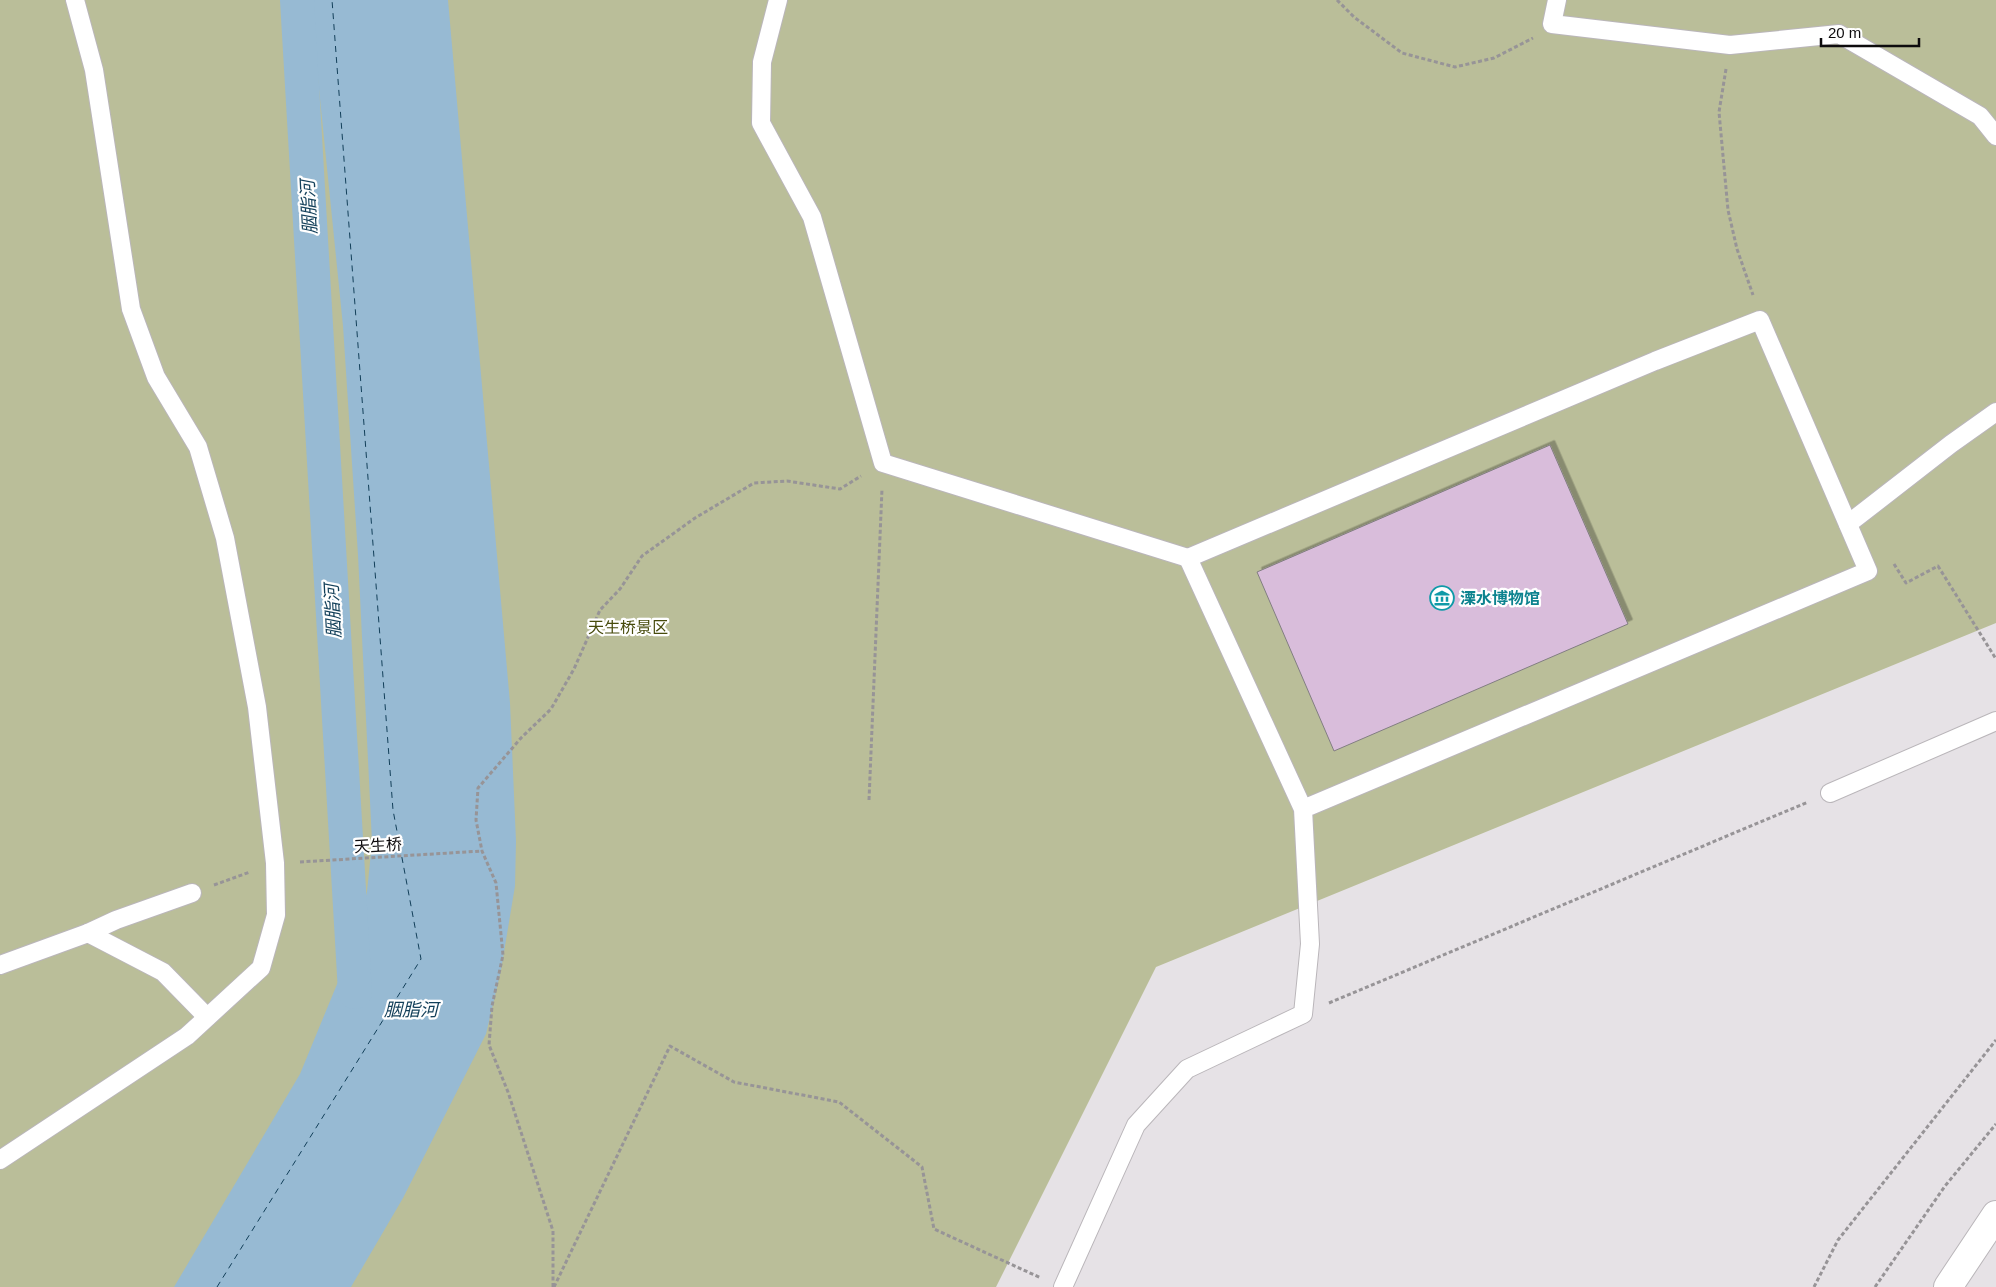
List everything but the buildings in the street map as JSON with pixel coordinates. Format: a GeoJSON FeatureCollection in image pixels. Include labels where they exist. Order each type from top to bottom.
{"type":"FeatureCollection","features":[{"type":"Feature","properties":{"kind":"main road"},"geometry":{"type":"LineString","coordinates":[[1948,1287],[1996,1215]]}},
{"type":"Feature","properties":{"kind":"lane"},"geometry":{"type":"LineString","coordinates":[[0,1160],[187,1036],[261,968],[276,915],[275,864],[257,707],[225,538],[198,447],[156,377],[131,309],[94,70],[75,0]]}},
{"type":"Feature","properties":{"kind":"lane"},"geometry":{"type":"LineString","coordinates":[[778,0],[762,62],[761,123],[812,217],[883,463],[1188,558],[1646,365],[1760,320],[1868,571],[1303,809]]}},
{"type":"Feature","properties":{"kind":"lane"},"geometry":{"type":"LineString","coordinates":[[1557,0],[1552,24],[1730,44],[1839,34],[1980,116],[1996,136]]}},
{"type":"Feature","properties":{"kind":"lane"},"geometry":{"type":"LineString","coordinates":[[1848,524],[1950,444],[1996,412]]}},
{"type":"Feature","properties":{"kind":"lane"},"geometry":{"type":"LineString","coordinates":[[1062,1287],[1136,1125],[1187,1069],[1304,1014],[1310,944],[1303,809],[1188,558]]}},
{"type":"Feature","properties":{"kind":"lane"},"geometry":{"type":"LineString","coordinates":[[1830,793],[1996,721]]}},
{"type":"Feature","properties":{"kind":"lane"},"geometry":{"type":"LineString","coordinates":[[0,966],[88,934],[116,920],[192,893]]}},
{"type":"Feature","properties":{"kind":"lane"},"geometry":{"type":"LineString","coordinates":[[88,934],[163,972],[207,1017]]}},
{"type":"Feature","properties":{"kind":"path"},"geometry":{"type":"LineString","coordinates":[[1337,0],[1354,17],[1402,53],[1455,67],[1494,58],[1530,39],[1552,24]]}},
{"type":"Feature","properties":{"kind":"path"},"geometry":{"type":"LineString","coordinates":[[1730,44],[1719,112],[1728,210],[1737,249],[1760,320]]}},
{"type":"Feature","properties":{"kind":"path"},"geometry":{"type":"LineString","coordinates":[[869,800],[883,463]]}},
{"type":"Feature","properties":{"kind":"path"},"geometry":{"type":"LineString","coordinates":[[553,1287],[553,1231],[508,1092],[489,1045],[492,1006],[503,954],[496,883],[482,851],[476,820],[478,788],[521,738],[551,709],[574,669],[600,610],[620,589],[642,556],[695,518],[754,483],[787,481],[840,489],[883,463]]}},
{"type":"Feature","properties":{"kind":"path"},"geometry":{"type":"LineString","coordinates":[[1892,561],[1906,583],[1938,566],[1996,659]]}},
{"type":"Feature","properties":{"kind":"path"},"geometry":{"type":"LineString","coordinates":[[1304,1014],[1830,793]]}},
{"type":"Feature","properties":{"kind":"path","name":"天生桥"},"geometry":{"type":"LineString","coordinates":[[192,893],[275,864],[482,851]]}},
{"type":"Feature","properties":{"kind":"path"},"geometry":{"type":"LineString","coordinates":[[1814,1287],[1838,1240],[1996,1040]]}},
{"type":"Feature","properties":{"kind":"path"},"geometry":{"type":"LineString","coordinates":[[553,1287],[670,1046],[734,1082],[839,1102],[922,1167],[934,1229],[1042,1279]]}},
{"type":"Feature","properties":{"kind":"path"},"geometry":{"type":"LineString","coordinates":[[1875,1287],[1945,1186],[1996,1124]]}},
{"type":"Feature","properties":{"kind":"green space","name":"天生桥景区"},"geometry":{"type":"Polygon","coordinates":[[[0,0],[1996,0],[1996,623],[1156,967],[996,1287],[0,1287],[0,0]]]}},
{"type":"Feature","properties":{"kind":"water","name":"胭脂河"},"geometry":{"type":"Polygon","coordinates":[[[310,0],[448,0],[510,703],[516,841],[515,886],[501,970],[486,1034],[403,1198],[351,1287],[174,1287],[300,1074],[354,943],[367,892],[372,842],[358,555],[343,326],[310,0]]]}},
{"type":"Feature","properties":{"kind":"waterway","name":"胭脂河"},"geometry":{"type":"LineString","coordinates":[[297,0],[355,992]]}},
{"type":"Feature","properties":{"kind":"ferry route"},"geometry":{"type":"LineString","coordinates":[[217,1287],[421,959],[393,810],[332,0]]}},
{"type":"Feature","properties":{"kind":"place","name":"溧水博物馆"},"geometry":{"type":"Point","coordinates":[1442,598]}}]}
